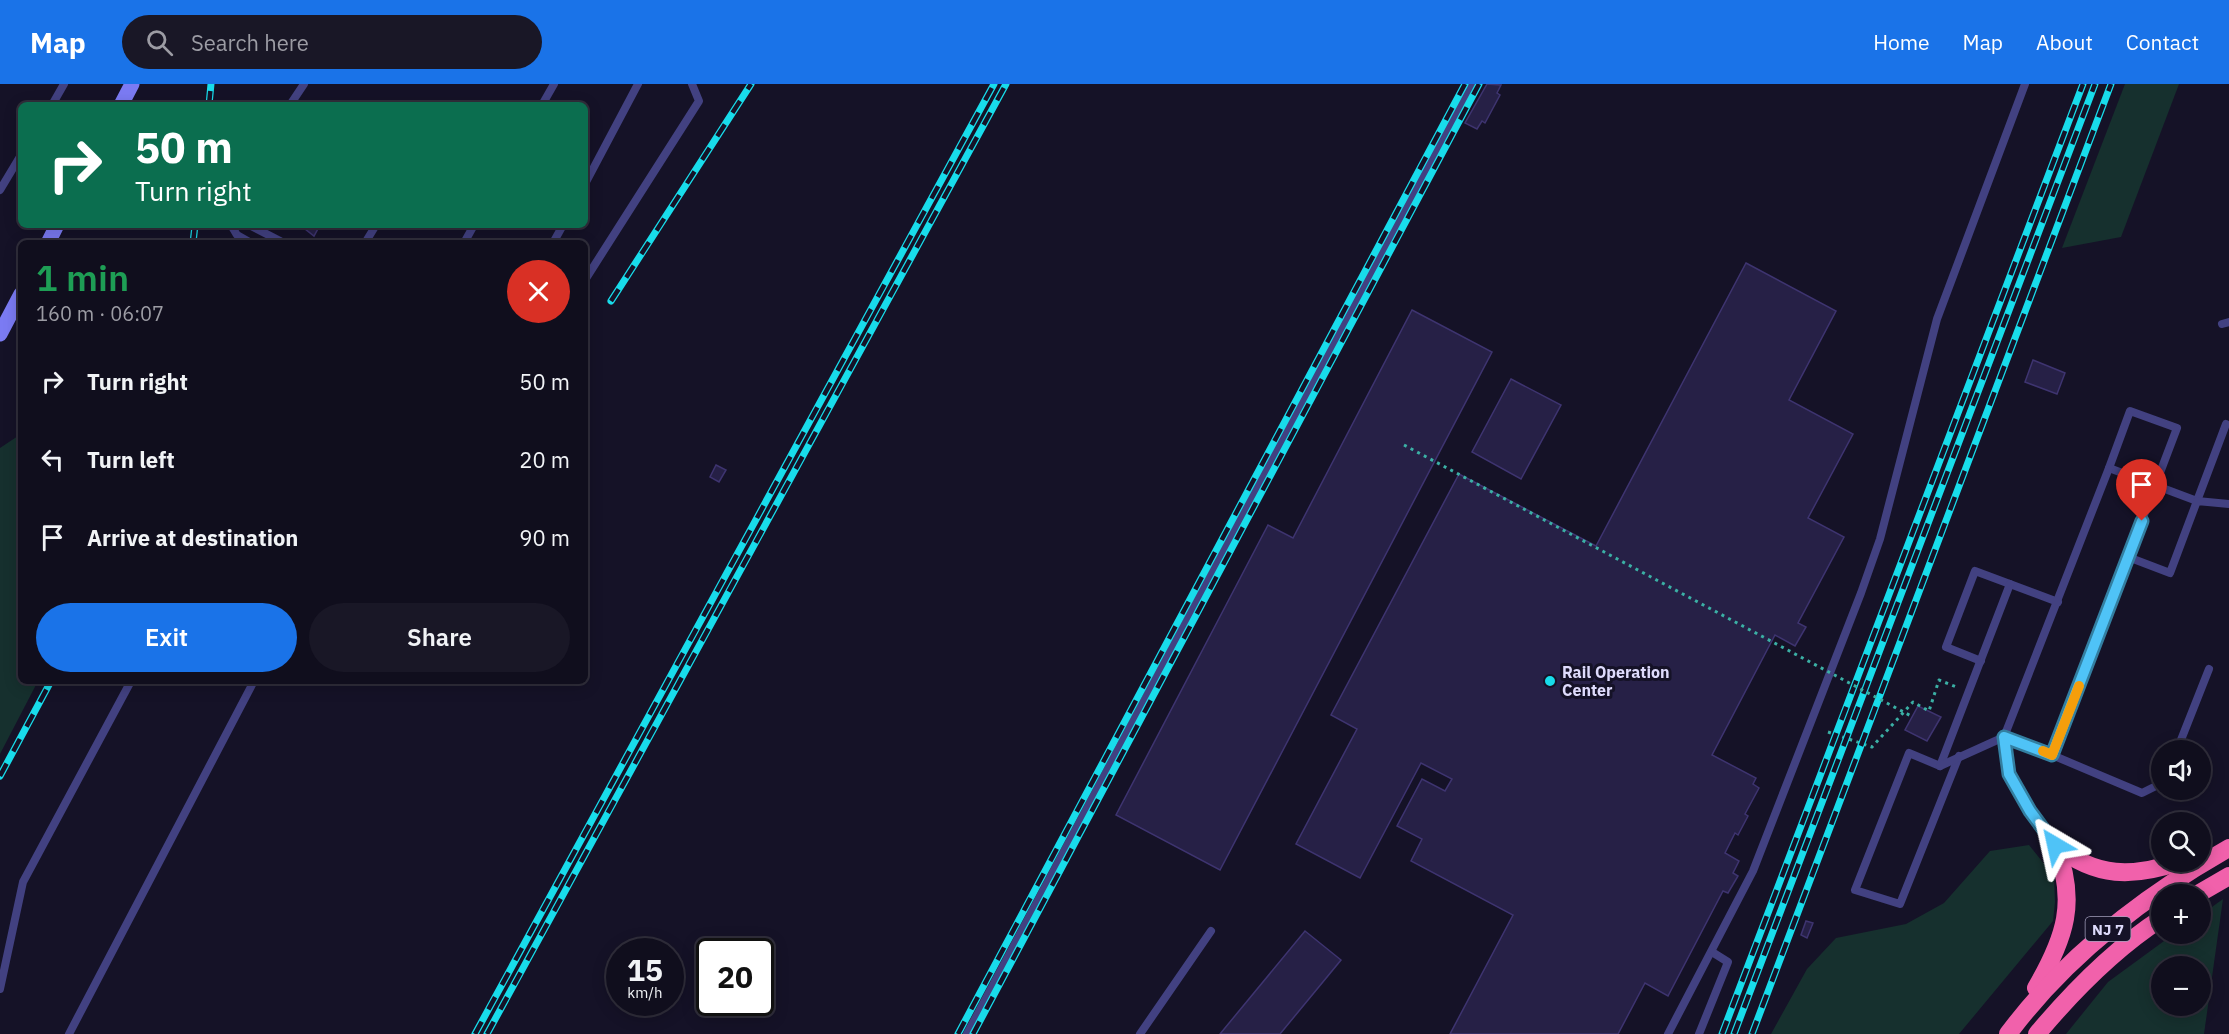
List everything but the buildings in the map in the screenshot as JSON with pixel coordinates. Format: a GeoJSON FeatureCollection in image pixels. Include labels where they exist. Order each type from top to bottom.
{"type":"FeatureCollection","features":[{"type":"Feature","properties":{"kind":"highway"},"geometry":{"type":"LineString","coordinates":[[2055,845],[2089,867],[2110,872],[2151,869]]}},
{"type":"Feature","properties":{"kind":"highway"},"geometry":{"type":"LineString","coordinates":[[2012,1029],[2048,968],[2065,922],[2067,886],[2055,845]]}},
{"type":"Feature","properties":{"kind":"highway"},"geometry":{"type":"LineString","coordinates":[[2211,851],[2229,846]]}},
{"type":"Feature","properties":{"kind":"highway","name":"NJ 7"},"geometry":{"type":"LineString","coordinates":[[2012,1029],[2058,975],[2107,930],[2159,891],[2229,846]]}},
{"type":"Feature","properties":{"kind":"highway"},"geometry":{"type":"LineString","coordinates":[[2211,886],[2229,876]]}},
{"type":"Feature","properties":{"kind":"highway"},"geometry":{"type":"LineString","coordinates":[[2037,1034],[2088,978],[2132,939],[2151,926]]}},
{"type":"Feature","properties":{"kind":"main road"},"geometry":{"type":"LineString","coordinates":[[123,102],[132,84]]}},
{"type":"Feature","properties":{"kind":"main road"},"geometry":{"type":"LineString","coordinates":[[0,334],[18,300]]}},
{"type":"Feature","properties":{"kind":"lane"},"geometry":{"type":"LineString","coordinates":[[54,102],[64,84]]}},
{"type":"Feature","properties":{"kind":"lane"},"geometry":{"type":"LineString","coordinates":[[292,102],[304,84]]}},
{"type":"Feature","properties":{"kind":"lane"},"geometry":{"type":"LineString","coordinates":[[544,102],[554,84]]}},
{"type":"Feature","properties":{"kind":"lane"},"geometry":{"type":"LineString","coordinates":[[588,178],[638,84]]}},
{"type":"Feature","properties":{"kind":"lane"},"geometry":{"type":"LineString","coordinates":[[588,275],[699,101],[692,84]]}},
{"type":"Feature","properties":{"kind":"lane"},"geometry":{"type":"LineString","coordinates":[[967,1034],[1472,84]]}},
{"type":"Feature","properties":{"kind":"lane"},"geometry":{"type":"LineString","coordinates":[[1668,1034],[1753,871],[1861,593],[1880,539],[1937,319],[2025,84]]}},
{"type":"Feature","properties":{"kind":"lane"},"geometry":{"type":"LineString","coordinates":[[0,190],[18,160]]}},
{"type":"Feature","properties":{"kind":"lane"},"geometry":{"type":"LineString","coordinates":[[233,228],[237,235],[246,240]]}},
{"type":"Feature","properties":{"kind":"lane"},"geometry":{"type":"LineString","coordinates":[[255,228],[278,240]]}},
{"type":"Feature","properties":{"kind":"lane"},"geometry":{"type":"LineString","coordinates":[[2052,755],[2177,428],[2130,411],[2004,737],[2009,774],[2030,811],[2055,845]]}},
{"type":"Feature","properties":{"kind":"lane"},"geometry":{"type":"LineString","coordinates":[[2128,557],[2170,573],[2226,424]]}},
{"type":"Feature","properties":{"kind":"lane"},"geometry":{"type":"LineString","coordinates":[[2109,468],[2197,501],[2229,504]]}},
{"type":"Feature","properties":{"kind":"lane"},"geometry":{"type":"LineString","coordinates":[[1981,661],[1946,647],[1975,570],[2058,602]]}},
{"type":"Feature","properties":{"kind":"lane"},"geometry":{"type":"LineString","coordinates":[[1940,766],[2010,584]]}},
{"type":"Feature","properties":{"kind":"lane"},"geometry":{"type":"LineString","coordinates":[[2181,740],[2209,669]]}},
{"type":"Feature","properties":{"kind":"lane"},"geometry":{"type":"LineString","coordinates":[[0,989],[23,882],[128,684]]}},
{"type":"Feature","properties":{"kind":"lane"},"geometry":{"type":"LineString","coordinates":[[69,1034],[252,684]]}},
{"type":"Feature","properties":{"kind":"lane"},"geometry":{"type":"LineString","coordinates":[[1940,766],[2004,737],[2142,794],[2151,789]]}},
{"type":"Feature","properties":{"kind":"lane"},"geometry":{"type":"LineString","coordinates":[[1940,766],[1909,753],[1855,890],[1900,904],[1959,756]]}},
{"type":"Feature","properties":{"kind":"lane"},"geometry":{"type":"LineString","coordinates":[[1140,1034],[1211,931]]}},
{"type":"Feature","properties":{"kind":"lane"},"geometry":{"type":"LineString","coordinates":[[1699,1034],[1728,962],[1712,952]]}},
{"type":"Feature","properties":{"kind":"path"},"geometry":{"type":"LineString","coordinates":[[1404,445],[1913,717]]}},
{"type":"Feature","properties":{"kind":"path"},"geometry":{"type":"LineString","coordinates":[[1828,732],[1872,747],[1913,702],[1929,711],[1939,680],[1969,692]]}},
{"type":"Feature","properties":{"kind":"green space"},"geometry":{"type":"Polygon","coordinates":[[[2125,84],[2179,84],[2121,237],[2062,248],[2125,84]]]}},
{"type":"Feature","properties":{"kind":"green space"},"geometry":{"type":"Polygon","coordinates":[[[18,436],[18,684],[36,684],[0,754],[0,448],[18,436]]]}},
{"type":"Feature","properties":{"kind":"green space"},"geometry":{"type":"Polygon","coordinates":[[[2029,845],[2054,876],[2053,921],[1959,1034],[1771,1034],[1807,969],[1836,938],[1906,924],[1944,903],[1990,851],[2029,845]]]}},
{"type":"Feature","properties":{"kind":"green space"},"geometry":{"type":"Polygon","coordinates":[[[2223,899],[2211,984],[2211,956],[2151,956],[2151,1016],[2207,1016],[2204,1034],[2066,1034],[2108,982],[2160,944],[2211,944],[2211,908],[2223,899]]]}},
{"type":"Feature","properties":{"kind":"railway"},"geometry":{"type":"LineString","coordinates":[[209,102],[211,84]]}},
{"type":"Feature","properties":{"kind":"railway"},"geometry":{"type":"LineString","coordinates":[[611,301],[751,84]]}},
{"type":"Feature","properties":{"kind":"railway"},"geometry":{"type":"LineString","coordinates":[[475,1034],[994,84]]}},
{"type":"Feature","properties":{"kind":"railway"},"geometry":{"type":"LineString","coordinates":[[487,1034],[1006,84]]}},
{"type":"Feature","properties":{"kind":"railway"},"geometry":{"type":"LineString","coordinates":[[958,1034],[1465,84]]}},
{"type":"Feature","properties":{"kind":"railway"},"geometry":{"type":"LineString","coordinates":[[973,1034],[1479,84]]}},
{"type":"Feature","properties":{"kind":"railway"},"geometry":{"type":"LineString","coordinates":[[1722,1034],[2083,84]]}},
{"type":"Feature","properties":{"kind":"railway"},"geometry":{"type":"LineString","coordinates":[[1734,1034],[2095,84]]}},
{"type":"Feature","properties":{"kind":"railway"},"geometry":{"type":"LineString","coordinates":[[1752,1034],[2111,84]]}},
{"type":"Feature","properties":{"kind":"railway"},"geometry":{"type":"LineString","coordinates":[[193,240],[195,228]]}},
{"type":"Feature","properties":{"kind":"railway"},"geometry":{"type":"LineString","coordinates":[[0,776],[49,684]]}},
{"type":"Feature","properties":{"kind":"slow traffic"},"geometry":{"type":"LineString","coordinates":[[2043,751],[2052,755],[2079,686]]}},
{"type":"Feature","properties":{"kind":"place","name":"Rail Operation Center"},"geometry":{"type":"Point","coordinates":[1550,681]}},
{"type":"Feature","properties":{"kind":"route"},"geometry":{"type":"LineString","coordinates":[[2055,845],[2030,811],[2009,774],[2004,737],[2052,755],[2142,521]]}}]}
